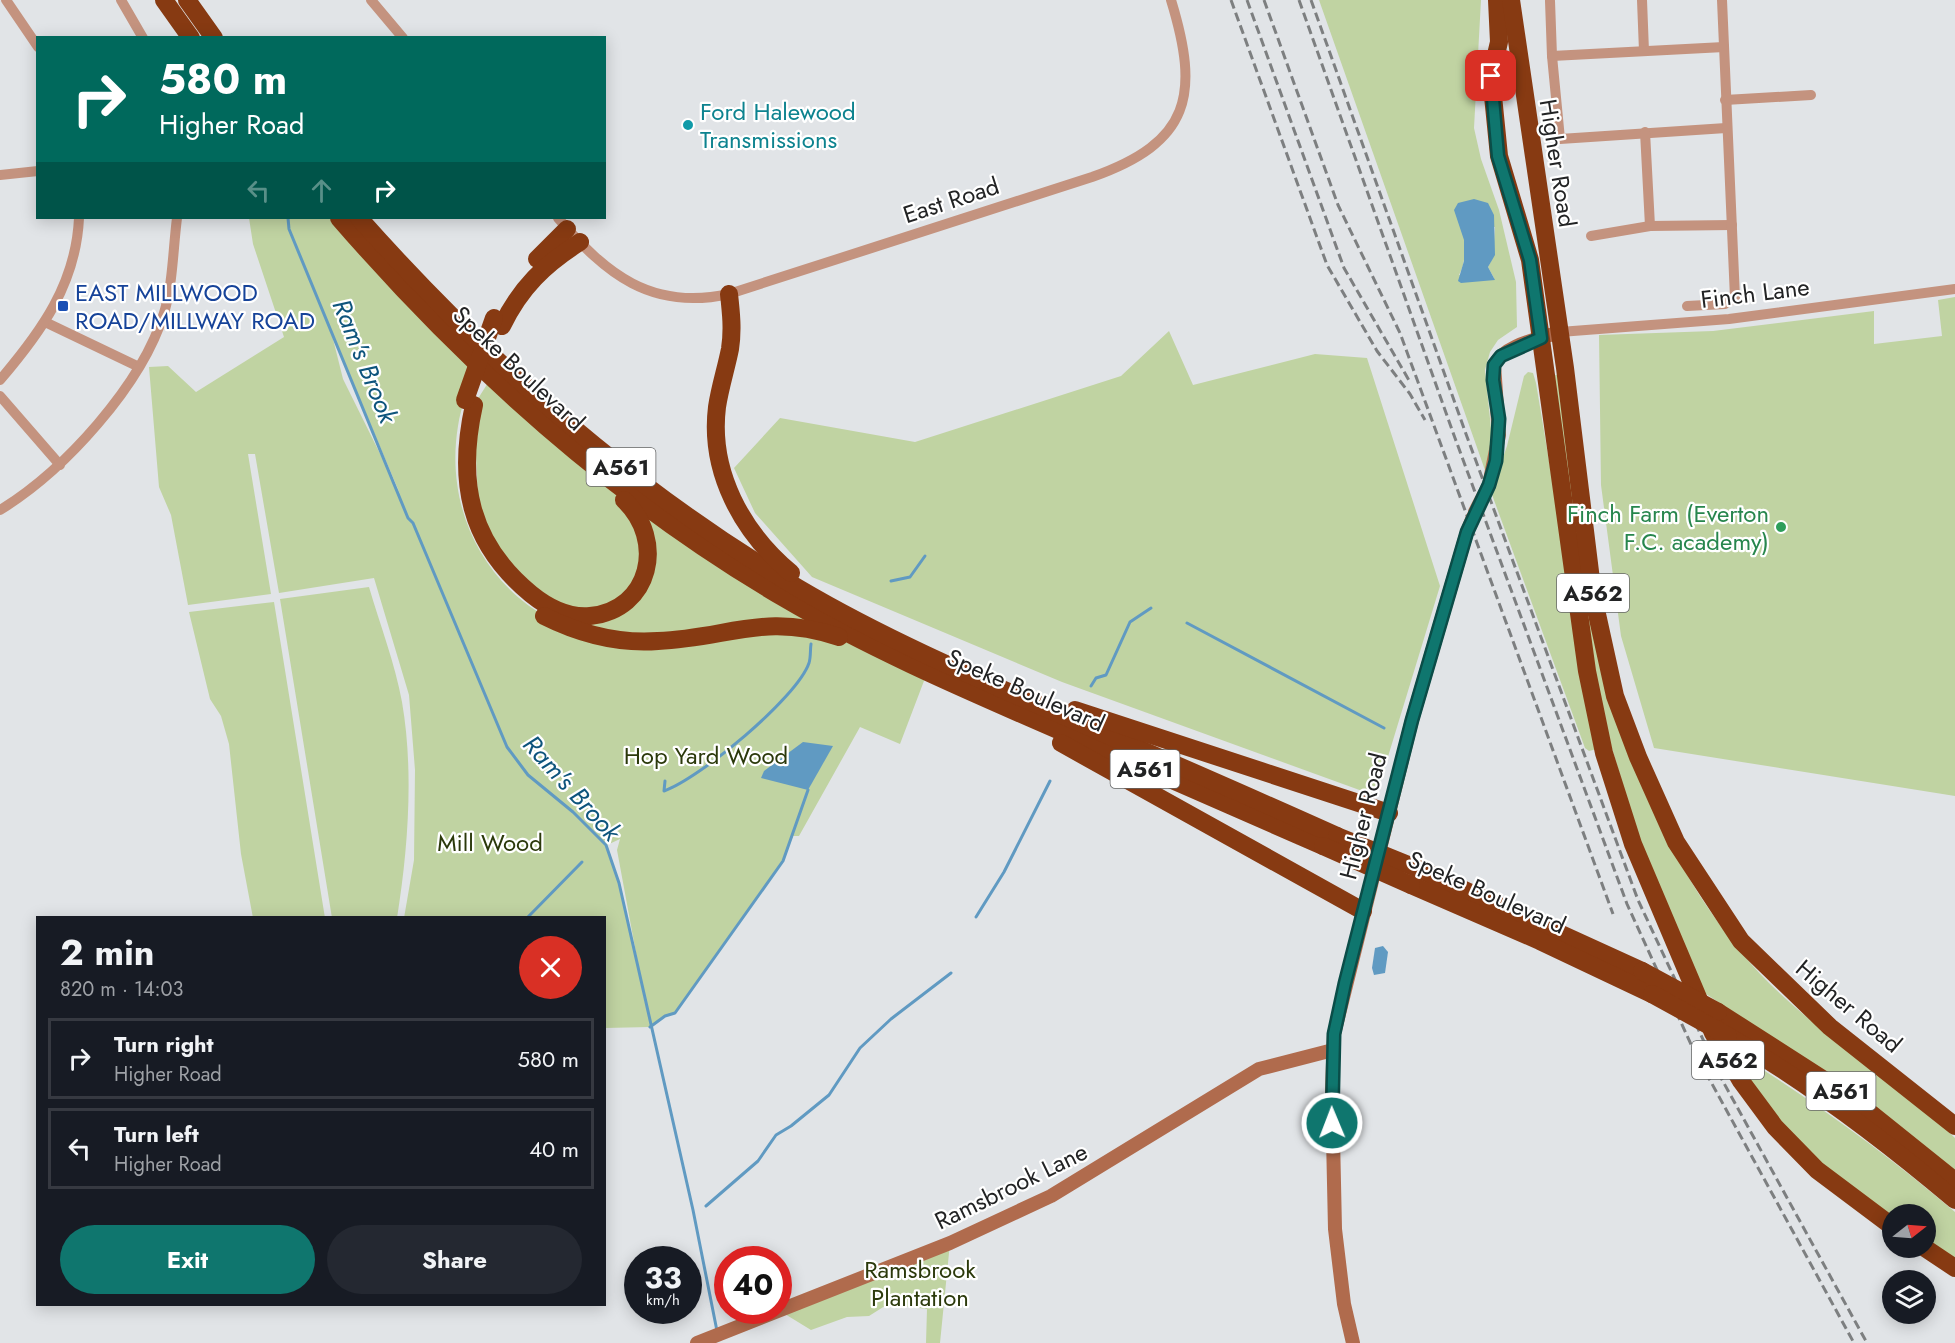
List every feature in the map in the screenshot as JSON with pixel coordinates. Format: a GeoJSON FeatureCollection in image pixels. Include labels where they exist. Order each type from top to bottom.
{"type":"FeatureCollection","features":[{"type":"Feature","properties":{"kind":"highway"},"geometry":{"type":"LineString","coordinates":[[164,0],[190,36]]}},
{"type":"Feature","properties":{"kind":"highway"},"geometry":{"type":"LineString","coordinates":[[187,0],[213,36]]}},
{"type":"Feature","properties":{"kind":"highway","name":"Higher Road"},"geometry":{"type":"LineString","coordinates":[[1497,0],[1499,42],[1491,76],[1498,156],[1530,260],[1587,671],[1604,753],[1632,844],[1713,1033],[1741,1081],[1775,1127],[1817,1170],[1882,1219]]}},
{"type":"Feature","properties":{"kind":"highway","name":"Higher Road"},"geometry":{"type":"LineString","coordinates":[[1511,0],[1560,332],[1593,596],[1615,696],[1638,757],[1671,833],[1700,882],[1741,941],[1830,1027],[1890,1071],[1955,1126]]}},
{"type":"Feature","properties":{"kind":"highway","name":"Speke Boulevard"},"geometry":{"type":"LineString","coordinates":[[340,219],[390,277],[525,409],[610,480],[717,556],[784,598],[886,653],[967,691],[1642,971],[1718,1012],[1849,1096],[1955,1182]]}},
{"type":"Feature","properties":{"kind":"highway","name":"Speke Boulevard"},"geometry":{"type":"LineString","coordinates":[[360,219],[419,285],[533,396],[658,496],[797,587],[929,656],[1330,841]]}},
{"type":"Feature","properties":{"kind":"highway"},"geometry":{"type":"LineString","coordinates":[[562,223],[513,285],[469,403],[458,424],[455,463],[464,519],[481,554],[492,570],[536,611],[571,629],[616,640],[659,641],[751,627],[787,625],[817,630],[886,653]]}},
{"type":"Feature","properties":{"kind":"highway"},"geometry":{"type":"LineString","coordinates":[[498,322],[531,280],[556,257],[580,242]]}},
{"type":"Feature","properties":{"kind":"highway"},"geometry":{"type":"LineString","coordinates":[[729,294],[732,321],[730,346],[721,385],[716,434],[718,459],[735,505],[759,542],[791,573],[929,656]]}},
{"type":"Feature","properties":{"kind":"highway"},"geometry":{"type":"LineString","coordinates":[[469,403],[468,487],[478,528],[488,547],[516,582],[554,609],[574,616],[590,616],[606,612],[621,604],[642,580],[648,565],[649,552],[644,525],[627,502],[525,409]]}},
{"type":"Feature","properties":{"kind":"highway"},"geometry":{"type":"LineString","coordinates":[[987,682],[1389,813]]}},
{"type":"Feature","properties":{"kind":"highway"},"geometry":{"type":"LineString","coordinates":[[967,691],[1364,911]]}},
{"type":"Feature","properties":{"kind":"highway","name":"Speke Boulevard"},"geometry":{"type":"LineString","coordinates":[[1413,877],[1652,994],[1767,1059],[1841,1110],[1955,1200]]}},
{"type":"Feature","properties":{"kind":"highway"},"geometry":{"type":"LineString","coordinates":[[1936,1255],[1955,1268]]}},
{"type":"Feature","properties":{"kind":"street"},"geometry":{"type":"LineString","coordinates":[[6,0],[36,44]]}},
{"type":"Feature","properties":{"kind":"street"},"geometry":{"type":"LineString","coordinates":[[121,0],[142,36]]}},
{"type":"Feature","properties":{"kind":"street"},"geometry":{"type":"LineString","coordinates":[[371,0],[402,36]]}},
{"type":"Feature","properties":{"kind":"street","name":"East Road"},"geometry":{"type":"LineString","coordinates":[[562,223],[621,278],[650,293],[685,300],[729,294],[1112,170],[1153,147],[1173,124],[1183,100],[1186,71],[1182,41],[1171,0]]}},
{"type":"Feature","properties":{"kind":"street"},"geometry":{"type":"LineString","coordinates":[[1642,0],[1644,51]]}},
{"type":"Feature","properties":{"kind":"street"},"geometry":{"type":"LineString","coordinates":[[1687,306],[1725,304],[1735,298],[1722,0]]}},
{"type":"Feature","properties":{"kind":"street"},"geometry":{"type":"LineString","coordinates":[[1550,1],[1552,56],[1560,139],[1726,128]]}},
{"type":"Feature","properties":{"kind":"street"},"geometry":{"type":"LineString","coordinates":[[1552,56],[1724,47]]}},
{"type":"Feature","properties":{"kind":"street"},"geometry":{"type":"LineString","coordinates":[[1725,99],[1811,95]]}},
{"type":"Feature","properties":{"kind":"street"},"geometry":{"type":"LineString","coordinates":[[1645,132],[1650,226]]}},
{"type":"Feature","properties":{"kind":"street"},"geometry":{"type":"LineString","coordinates":[[0,175],[36,171]]}},
{"type":"Feature","properties":{"kind":"street"},"geometry":{"type":"LineString","coordinates":[[0,380],[45,322],[62,294],[71,269],[79,219]]}},
{"type":"Feature","properties":{"kind":"street"},"geometry":{"type":"LineString","coordinates":[[0,510],[60,465],[79,447],[128,383],[154,340],[165,311],[177,219]]}},
{"type":"Feature","properties":{"kind":"street"},"geometry":{"type":"LineString","coordinates":[[1591,236],[1650,226],[1732,225]]}},
{"type":"Feature","properties":{"kind":"street","name":"Finch Lane"},"geometry":{"type":"LineString","coordinates":[[1560,332],[1729,319],[1955,289]]}},
{"type":"Feature","properties":{"kind":"street"},"geometry":{"type":"LineString","coordinates":[[45,322],[137,366]]}},
{"type":"Feature","properties":{"kind":"street","name":"Higher Road"},"geometry":{"type":"LineString","coordinates":[[1353,1343],[1344,1304],[1335,1229],[1333,1050],[1336,1019],[1412,720],[1467,532],[1489,485],[1499,435],[1494,365],[1501,356],[1560,332]]}},
{"type":"Feature","properties":{"kind":"street"},"geometry":{"type":"LineString","coordinates":[[0,396],[60,465]]}},
{"type":"Feature","properties":{"kind":"street","name":"Ramsbrook Lane"},"geometry":{"type":"LineString","coordinates":[[697,1343],[950,1243],[1052,1196],[1259,1069],[1333,1050]]}},
{"type":"Feature","properties":{"kind":"green space"},"geometry":{"type":"Polygon","coordinates":[[[1319,0],[1481,0],[1474,128],[1481,159],[1499,210],[1516,282],[1517,327],[1498,340],[1490,352],[1485,370],[1492,438],[1486,473],[1319,0]],[[1495,227],[1461,228],[1465,252],[1459,275],[1494,278],[1488,267],[1493,257],[1495,227]]]}},
{"type":"Feature","properties":{"kind":"green space","name":"Hop Yard Wood"},"geometry":{"type":"Polygon","coordinates":[[[249,219],[340,219],[476,368],[463,404],[455,456],[457,484],[463,512],[473,539],[488,563],[506,585],[527,604],[552,620],[554,609],[479,528],[474,405],[491,378],[927,673],[900,744],[860,727],[799,836],[793,836],[783,861],[675,1013],[665,1016],[650,1027],[606,1028],[606,916],[404,916],[414,860],[415,770],[409,695],[374,578],[279,593],[255,454],[248,454],[271,594],[188,605],[171,515],[159,487],[149,367],[168,366],[196,392],[284,337],[253,244],[249,219]],[[331,331],[343,379],[400,494],[331,331]],[[620,839],[607,845],[619,883],[646,1007],[617,850],[620,839]]]}},
{"type":"Feature","properties":{"kind":"green space","name":"Finch Farm (Everton F.C. academy)"},"geometry":{"type":"Polygon","coordinates":[[[1955,297],[1955,796],[1654,748],[1621,636],[1601,485],[1599,335],[1713,331],[1874,311],[1874,344],[1942,336],[1938,300],[1955,297]]]}},
{"type":"Feature","properties":{"kind":"green space"},"geometry":{"type":"Polygon","coordinates":[[[1169,331],[1193,385],[1315,354],[1367,358],[1440,586],[1376,796],[1062,682],[812,577],[755,513],[734,468],[780,418],[915,442],[1121,376],[1169,331]]]}},
{"type":"Feature","properties":{"kind":"green space"},"geometry":{"type":"Polygon","coordinates":[[[1528,372],[1533,373],[1536,383],[1597,749],[1589,751],[1585,748],[1491,492],[1507,446],[1524,376],[1528,372]]]}},
{"type":"Feature","properties":{"kind":"green space"},"geometry":{"type":"Polygon","coordinates":[[[1561,374],[1625,746],[1653,810],[1686,873],[1725,932],[1747,959],[1771,985],[1810,1020],[1933,1117],[1955,1138],[1955,1172],[1846,1086],[1703,992],[1643,852],[1599,705],[1551,376],[1561,374]]]}},
{"type":"Feature","properties":{"kind":"green space","name":"Mill Wood"},"geometry":{"type":"Polygon","coordinates":[[[369,587],[395,673],[406,728],[409,783],[407,838],[397,916],[332,916],[280,599],[369,587]]]}},
{"type":"Feature","properties":{"kind":"green space"},"geometry":{"type":"Polygon","coordinates":[[[274,602],[325,916],[253,916],[241,854],[229,744],[221,716],[210,699],[189,612],[274,602]]]}},
{"type":"Feature","properties":{"kind":"green space"},"geometry":{"type":"Polygon","coordinates":[[[1730,1049],[1846,1126],[1955,1212],[1955,1258],[1936,1246],[1936,1204],[1882,1204],[1882,1209],[1833,1175],[1782,1123],[1755,1090],[1730,1049]]]}},
{"type":"Feature","properties":{"kind":"green space","name":"Ramsbrook Plantation"},"geometry":{"type":"Polygon","coordinates":[[[950,1243],[940,1343],[926,1343],[927,1309],[888,1304],[869,1316],[847,1317],[811,1330],[792,1318],[792,1306],[950,1243]]]}},
{"type":"Feature","properties":{"kind":"water"},"geometry":{"type":"Polygon","coordinates":[[[1474,199],[1488,203],[1494,215],[1495,255],[1488,267],[1495,280],[1461,283],[1458,281],[1464,261],[1464,240],[1454,210],[1458,203],[1474,199]]]}},
{"type":"Feature","properties":{"kind":"water"},"geometry":{"type":"Polygon","coordinates":[[[803,742],[833,746],[808,790],[761,778],[764,771],[803,742]]]}},
{"type":"Feature","properties":{"kind":"water"},"geometry":{"type":"Polygon","coordinates":[[[1383,946],[1388,952],[1385,973],[1374,975],[1372,968],[1375,948],[1383,946]]]}},
{"type":"Feature","properties":{"kind":"waterway","name":"Ram's Brook"},"geometry":{"type":"LineString","coordinates":[[288,219],[289,229],[408,518],[413,523],[507,747],[528,775],[573,812],[606,845],[619,883],[693,1210],[717,1331]]}},
{"type":"Feature","properties":{"kind":"waterway"},"geometry":{"type":"LineString","coordinates":[[891,581],[910,577],[925,556]]}},
{"type":"Feature","properties":{"kind":"waterway"},"geometry":{"type":"LineString","coordinates":[[1091,686],[1096,678],[1106,675],[1130,622],[1151,608]]}},
{"type":"Feature","properties":{"kind":"waterway"},"geometry":{"type":"LineString","coordinates":[[1187,623],[1384,728]]}},
{"type":"Feature","properties":{"kind":"waterway"},"geometry":{"type":"LineString","coordinates":[[665,781],[664,791],[700,771],[767,716],[801,678],[809,663],[811,644]]}},
{"type":"Feature","properties":{"kind":"waterway"},"geometry":{"type":"LineString","coordinates":[[976,917],[1004,872],[1050,781]]}},
{"type":"Feature","properties":{"kind":"waterway"},"geometry":{"type":"LineString","coordinates":[[650,1027],[665,1016],[675,1013],[783,861],[808,790]]}},
{"type":"Feature","properties":{"kind":"waterway"},"geometry":{"type":"LineString","coordinates":[[529,916],[582,862]]}},
{"type":"Feature","properties":{"kind":"waterway"},"geometry":{"type":"LineString","coordinates":[[706,1206],[758,1161],[776,1135],[791,1126],[829,1095],[860,1048],[891,1019],[951,973]]}},
{"type":"Feature","properties":{"kind":"railway"},"geometry":{"type":"LineString","coordinates":[[1231,0],[1327,265],[1377,351],[1410,394],[1425,420]]}},
{"type":"Feature","properties":{"kind":"railway"},"geometry":{"type":"LineString","coordinates":[[1247,0],[1344,268],[1410,382]]}},
{"type":"Feature","properties":{"kind":"railway"},"geometry":{"type":"LineString","coordinates":[[1264,0],[1338,205],[1400,333],[1613,914]]}},
{"type":"Feature","properties":{"kind":"railway"},"geometry":{"type":"LineString","coordinates":[[1299,0],[1455,438],[1627,904],[1694,1051],[1854,1343]]}},
{"type":"Feature","properties":{"kind":"railway"},"geometry":{"type":"LineString","coordinates":[[1311,0],[1466,434],[1638,900],[1720,1076],[1867,1343]]}},
{"type":"Feature","properties":{"kind":"place","name":"Ford Halewood Transmissions"},"geometry":{"type":"Point","coordinates":[688,125]}},
{"type":"Feature","properties":{"kind":"place","name":"EAST MILLWOOD ROAD/MILLWAY ROAD"},"geometry":{"type":"Point","coordinates":[63,306]}},
{"type":"Feature","properties":{"kind":"place","name":"Finch Farm (Everton F.C. academy)"},"geometry":{"type":"Point","coordinates":[1781,527]}},
{"type":"Feature","properties":{"kind":"route"},"geometry":{"type":"LineString","coordinates":[[1332,1123],[1333,1050],[1336,1019],[1422,685],[1467,532],[1489,485],[1496,461],[1499,419],[1493,380],[1494,365],[1501,356],[1541,338],[1530,260],[1498,156],[1491,76]]}}]}
